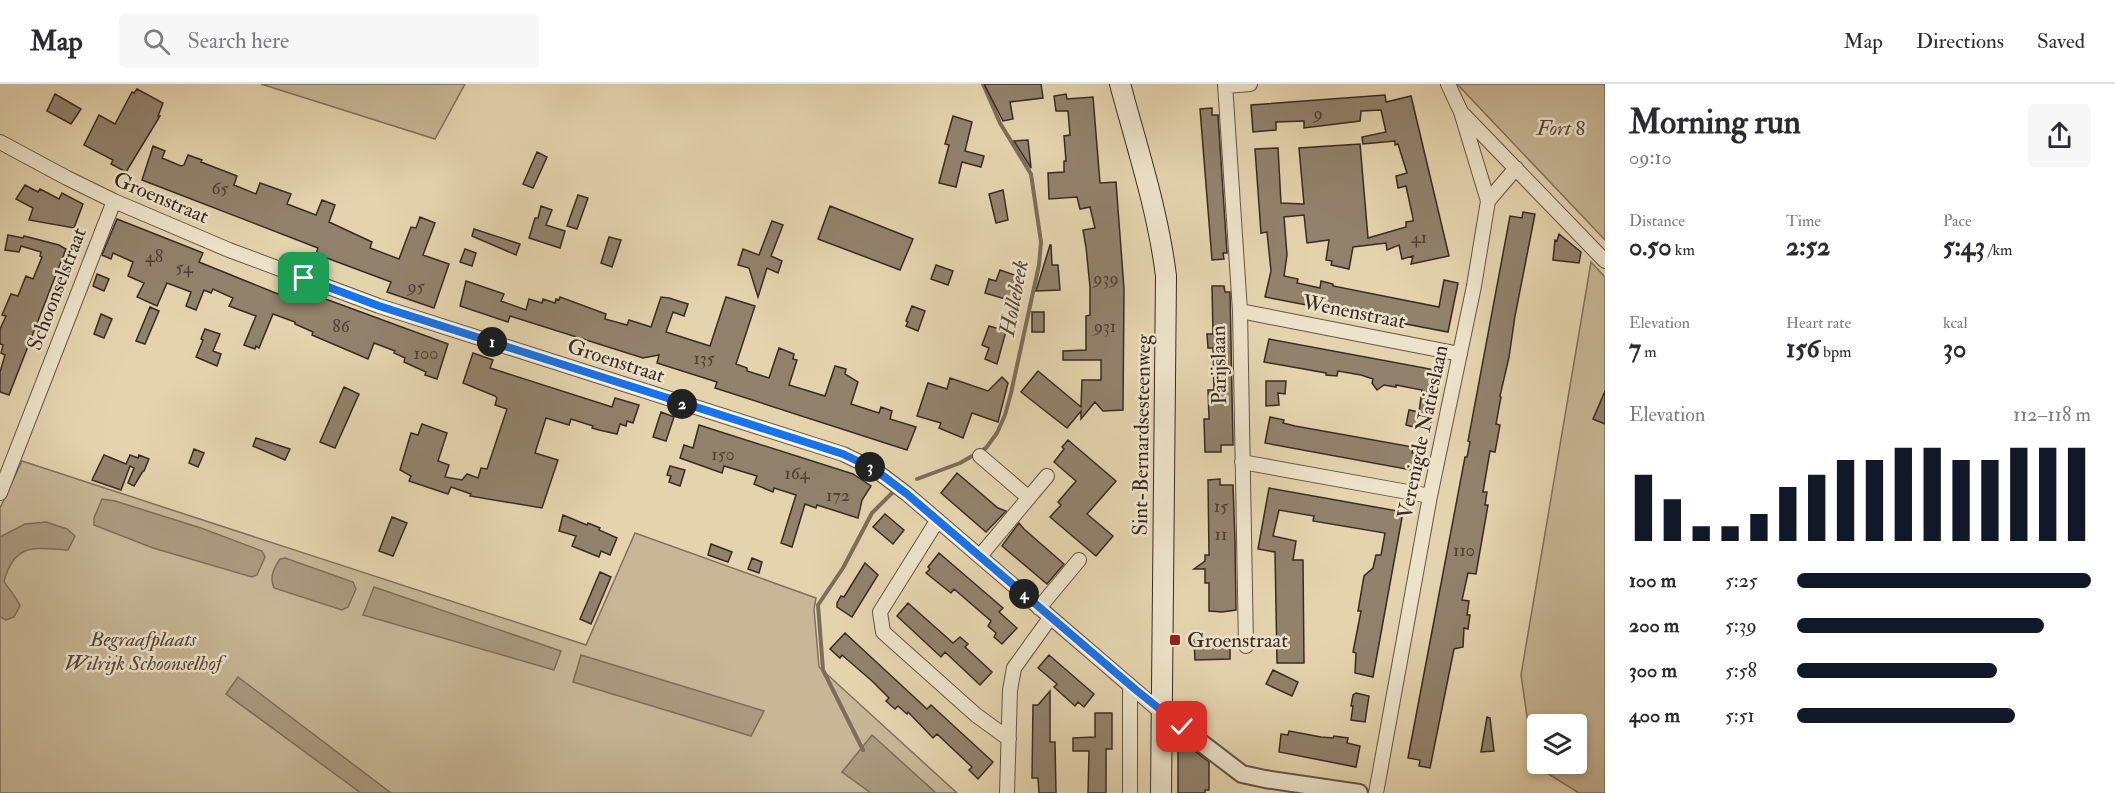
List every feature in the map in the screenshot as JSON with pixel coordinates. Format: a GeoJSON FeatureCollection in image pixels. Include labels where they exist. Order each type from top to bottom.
{"type":"FeatureCollection","features":[{"type":"Feature","properties":{"kind":"main road","name":"Sint-Bernardsesteenweg"},"geometry":{"type":"LineString","coordinates":[[1120,84],[1156,220],[1166,276],[1161,793]]}},
{"type":"Feature","properties":{"kind":"street"},"geometry":{"type":"LineString","coordinates":[[1226,85],[1250,84]]}},
{"type":"Feature","properties":{"kind":"street","name":"Verenigde Natieslaan"},"geometry":{"type":"LineString","coordinates":[[1376,793],[1430,496],[1460,354],[1488,201],[1461,112],[1448,84]]}},
{"type":"Feature","properties":{"kind":"street","name":"Parijslaan"},"geometry":{"type":"LineString","coordinates":[[1226,85],[1240,311],[1246,646]]}},
{"type":"Feature","properties":{"kind":"street"},"geometry":{"type":"LineString","coordinates":[[1461,112],[1605,261]]}},
{"type":"Feature","properties":{"kind":"street","name":"Groenstraat"},"geometry":{"type":"LineString","coordinates":[[0,142],[114,201],[229,250],[379,306],[843,454],[874,469],[980,555],[1162,713]]}},
{"type":"Feature","properties":{"kind":"street"},"geometry":{"type":"LineString","coordinates":[[1488,201],[1516,168]]}},
{"type":"Feature","properties":{"kind":"street","name":"Schoonselstraat"},"geometry":{"type":"LineString","coordinates":[[0,493],[114,201]]}},
{"type":"Feature","properties":{"kind":"street","name":"Wenenstraat"},"geometry":{"type":"LineString","coordinates":[[1240,311],[1460,354]]}},
{"type":"Feature","properties":{"kind":"street"},"geometry":{"type":"LineString","coordinates":[[980,456],[1029,498]]}},
{"type":"Feature","properties":{"kind":"street"},"geometry":{"type":"LineString","coordinates":[[1242,462],[1430,496]]}},
{"type":"Feature","properties":{"kind":"street"},"geometry":{"type":"LineString","coordinates":[[980,555],[1047,476]]}},
{"type":"Feature","properties":{"kind":"street"},"geometry":{"type":"LineString","coordinates":[[937,521],[880,612],[883,632],[976,715],[1009,740]]}},
{"type":"Feature","properties":{"kind":"street"},"geometry":{"type":"LineString","coordinates":[[1039,608],[1079,560]]}},
{"type":"Feature","properties":{"kind":"street"},"geometry":{"type":"LineString","coordinates":[[1007,793],[1010,690],[1014,668],[1050,618]]}},
{"type":"Feature","properties":{"kind":"street"},"geometry":{"type":"LineString","coordinates":[[1130,686],[1130,793]]}},
{"type":"Feature","properties":{"kind":"street"},"geometry":{"type":"LineString","coordinates":[[1162,713],[1242,774],[1359,793]]}},
{"type":"Feature","properties":{"kind":"green space"},"geometry":{"type":"Polygon","coordinates":[[[261,84],[465,84],[435,139],[261,84]]]}},
{"type":"Feature","properties":{"kind":"green space","name":"Fort 8"},"geometry":{"type":"Polygon","coordinates":[[[1457,84],[1605,84],[1605,240],[1457,84]]]}},
{"type":"Feature","properties":{"kind":"green space"},"geometry":{"type":"Polygon","coordinates":[[[1591,262],[1605,277],[1605,793],[1579,793],[1548,774],[1587,774],[1587,714],[1527,714],[1527,717],[1521,675],[1591,262]]]}},
{"type":"Feature","properties":{"kind":"green space","name":"Begraafplaats Wilrijk Schoonselhof"},"geometry":{"type":"Polygon","coordinates":[[[22,461],[586,645],[635,533],[816,598],[814,609],[819,667],[957,793],[0,793],[0,508],[22,461]]]}},
{"type":"Feature","properties":{"kind":"shaded area"},"geometry":{"type":"Polygon","coordinates":[[[102,499],[201,528],[262,551],[265,557],[257,575],[252,577],[153,548],[94,525],[94,518],[102,499]]]}},
{"type":"Feature","properties":{"kind":"shaded area"},"geometry":{"type":"Polygon","coordinates":[[[46,522],[67,529],[75,536],[68,550],[28,550],[14,559],[4,581],[20,606],[14,617],[6,620],[0,617],[0,537],[25,524],[46,522]]]}},
{"type":"Feature","properties":{"kind":"shaded area"},"geometry":{"type":"Polygon","coordinates":[[[285,558],[353,582],[356,589],[348,607],[342,610],[274,588],[272,576],[274,569],[280,559],[285,558]]]}},
{"type":"Feature","properties":{"kind":"shaded area"},"geometry":{"type":"Polygon","coordinates":[[[374,587],[561,651],[554,670],[363,615],[374,587]]]}},
{"type":"Feature","properties":{"kind":"shaded area"},"geometry":{"type":"Polygon","coordinates":[[[581,655],[764,711],[751,736],[573,682],[581,655]]]}},
{"type":"Feature","properties":{"kind":"shaded area"},"geometry":{"type":"Polygon","coordinates":[[[238,677],[391,793],[361,793],[226,694],[238,677]]]}},
{"type":"Feature","properties":{"kind":"shaded area"},"geometry":{"type":"Polygon","coordinates":[[[872,735],[936,793],[871,793],[842,772],[872,735]]]}},
{"type":"Feature","properties":{"kind":"building"},"geometry":{"type":"Polygon","coordinates":[[[984,84],[1041,84],[1043,98],[1010,102],[1013,119],[1003,121],[984,84]]]}},
{"type":"Feature","properties":{"kind":"building"},"geometry":{"type":"Polygon","coordinates":[[[137,89],[163,103],[158,116],[160,116],[126,172],[111,164],[113,160],[84,145],[99,115],[115,124],[132,92],[134,93],[137,89]]]}},
{"type":"Feature","properties":{"kind":"building"},"geometry":{"type":"Polygon","coordinates":[[[55,94],[81,109],[71,124],[47,111],[55,94]]]}},
{"type":"Feature","properties":{"kind":"building"},"geometry":{"type":"Polygon","coordinates":[[[1066,94],[1067,99],[1093,97],[1100,183],[1116,182],[1124,289],[1123,410],[1103,411],[1095,402],[1081,419],[1081,411],[1067,428],[1021,392],[1038,371],[1081,407],[1082,380],[1101,380],[1101,360],[1063,360],[1063,351],[1086,350],[1086,316],[1090,315],[1090,287],[1083,230],[1095,228],[1090,207],[1080,209],[1077,197],[1049,199],[1048,173],[1064,172],[1064,161],[1066,161],[1064,136],[1070,135],[1068,111],[1056,111],[1054,96],[1066,94]]]}},
{"type":"Feature","properties":{"kind":"building"},"geometry":{"type":"Polygon","coordinates":[[[1385,95],[1386,102],[1411,96],[1449,256],[1411,264],[1413,256],[1402,259],[1399,245],[1387,250],[1386,243],[1353,247],[1349,269],[1331,265],[1332,261],[1326,260],[1329,240],[1307,243],[1304,215],[1284,217],[1287,255],[1284,276],[1298,279],[1297,283],[1320,288],[1321,281],[1333,284],[1333,286],[1439,307],[1444,280],[1458,283],[1448,332],[1265,297],[1271,271],[1267,232],[1261,233],[1255,149],[1278,148],[1281,203],[1304,204],[1299,148],[1360,144],[1368,238],[1406,227],[1406,222],[1413,221],[1413,218],[1406,186],[1398,188],[1396,176],[1407,173],[1398,144],[1395,145],[1395,141],[1363,144],[1362,137],[1386,132],[1381,110],[1361,111],[1360,121],[1304,128],[1304,121],[1276,122],[1276,130],[1253,132],[1251,105],[1385,95]]]}},
{"type":"Feature","properties":{"kind":"building"},"geometry":{"type":"Polygon","coordinates":[[[1212,108],[1212,115],[1218,115],[1227,253],[1223,253],[1224,259],[1212,260],[1200,109],[1212,108]]]}},
{"type":"Feature","properties":{"kind":"building"},"geometry":{"type":"Polygon","coordinates":[[[953,116],[972,122],[965,151],[984,156],[981,167],[962,162],[956,187],[939,183],[949,145],[945,144],[953,116]]]}},
{"type":"Feature","properties":{"kind":"building"},"geometry":{"type":"Polygon","coordinates":[[[1028,140],[1031,168],[1014,141],[1028,140]]]}},
{"type":"Feature","properties":{"kind":"building"},"geometry":{"type":"Polygon","coordinates":[[[153,146],[165,151],[162,158],[181,166],[184,165],[188,155],[237,176],[234,185],[256,194],[260,183],[291,194],[287,204],[316,215],[322,200],[335,205],[329,222],[372,242],[370,248],[399,259],[411,227],[416,228],[420,217],[435,223],[423,255],[449,264],[434,308],[387,292],[391,282],[316,254],[318,248],[142,180],[153,146]]]}},
{"type":"Feature","properties":{"kind":"building"},"geometry":{"type":"Polygon","coordinates":[[[537,152],[547,157],[533,188],[523,184],[537,152]]]}},
{"type":"Feature","properties":{"kind":"building"},"geometry":{"type":"Polygon","coordinates":[[[25,185],[38,192],[40,189],[59,199],[62,193],[83,204],[74,228],[29,220],[33,208],[16,199],[25,185]]]}},
{"type":"Feature","properties":{"kind":"building"},"geometry":{"type":"Polygon","coordinates":[[[1003,190],[1008,220],[996,223],[989,194],[1003,190]]]}},
{"type":"Feature","properties":{"kind":"building"},"geometry":{"type":"Polygon","coordinates":[[[578,195],[588,198],[577,229],[567,226],[578,195]]]}},
{"type":"Feature","properties":{"kind":"building"},"geometry":{"type":"Polygon","coordinates":[[[541,206],[552,210],[546,225],[565,231],[560,248],[529,238],[541,206]]]}},
{"type":"Feature","properties":{"kind":"building"},"geometry":{"type":"Polygon","coordinates":[[[830,206],[913,239],[900,270],[818,239],[830,206]]]}},
{"type":"Feature","properties":{"kind":"building"},"geometry":{"type":"Polygon","coordinates":[[[1523,212],[1535,214],[1500,396],[1496,424],[1500,425],[1495,452],[1490,451],[1483,492],[1487,492],[1485,505],[1488,505],[1476,574],[1468,573],[1462,600],[1469,601],[1468,629],[1464,628],[1463,647],[1454,649],[1430,768],[1419,766],[1420,760],[1408,758],[1465,457],[1467,457],[1470,442],[1468,441],[1510,216],[1522,218],[1523,212]]]}},
{"type":"Feature","properties":{"kind":"building"},"geometry":{"type":"Polygon","coordinates":[[[117,219],[203,253],[199,262],[278,294],[282,283],[448,344],[437,379],[425,375],[426,372],[404,362],[405,358],[394,353],[395,351],[374,343],[368,359],[312,335],[313,332],[295,322],[273,314],[259,348],[244,345],[256,316],[229,306],[233,298],[213,289],[211,293],[204,290],[196,310],[186,306],[191,292],[167,283],[157,306],[137,297],[144,283],[128,276],[133,262],[113,253],[111,259],[102,255],[117,219]]]}},
{"type":"Feature","properties":{"kind":"building"},"geometry":{"type":"Polygon","coordinates":[[[772,221],[783,225],[771,256],[782,261],[778,273],[767,268],[758,297],[749,268],[738,265],[743,249],[759,255],[772,221]]]}},
{"type":"Feature","properties":{"kind":"building"},"geometry":{"type":"Polygon","coordinates":[[[474,229],[520,244],[516,255],[472,236],[474,229]]]}},
{"type":"Feature","properties":{"kind":"building"},"geometry":{"type":"Polygon","coordinates":[[[1559,234],[1581,252],[1579,263],[1553,260],[1555,240],[1557,241],[1559,234]]]}},
{"type":"Feature","properties":{"kind":"building"},"geometry":{"type":"Polygon","coordinates":[[[8,235],[23,238],[24,236],[66,249],[9,395],[0,392],[0,372],[5,355],[1,353],[3,345],[0,344],[0,329],[6,316],[2,315],[11,294],[18,296],[26,276],[33,279],[42,257],[41,252],[21,246],[19,252],[5,250],[8,235]]]}},
{"type":"Feature","properties":{"kind":"building"},"geometry":{"type":"Polygon","coordinates":[[[609,237],[621,240],[612,267],[601,263],[609,237]]]}},
{"type":"Feature","properties":{"kind":"building"},"geometry":{"type":"Polygon","coordinates":[[[1050,245],[1052,265],[1058,265],[1060,290],[1036,291],[1050,245]]]}},
{"type":"Feature","properties":{"kind":"building"},"geometry":{"type":"Polygon","coordinates":[[[465,249],[476,253],[472,266],[460,262],[465,249]]]}},
{"type":"Feature","properties":{"kind":"building"},"geometry":{"type":"Polygon","coordinates":[[[936,265],[953,271],[948,285],[931,279],[936,265]]]}},
{"type":"Feature","properties":{"kind":"building"},"geometry":{"type":"Polygon","coordinates":[[[1000,270],[1020,277],[1012,301],[985,293],[989,279],[996,281],[1000,270]]]}},
{"type":"Feature","properties":{"kind":"building"},"geometry":{"type":"Polygon","coordinates":[[[97,274],[109,279],[104,291],[93,286],[97,274]]]}},
{"type":"Feature","properties":{"kind":"building"},"geometry":{"type":"Polygon","coordinates":[[[466,281],[504,294],[501,301],[526,310],[529,299],[542,303],[543,299],[555,303],[560,297],[606,314],[605,319],[627,325],[629,320],[651,327],[661,297],[669,298],[688,304],[684,316],[673,312],[666,332],[710,346],[726,297],[755,306],[736,364],[747,368],[747,371],[769,378],[779,348],[794,354],[793,359],[797,360],[789,385],[825,396],[835,366],[846,369],[845,374],[858,382],[851,404],[879,413],[881,407],[892,411],[890,419],[916,427],[907,450],[715,388],[717,382],[657,363],[659,355],[643,358],[510,316],[508,322],[460,306],[466,281]]]}},
{"type":"Feature","properties":{"kind":"building"},"geometry":{"type":"Polygon","coordinates":[[[1212,286],[1224,286],[1225,292],[1230,292],[1233,445],[1221,445],[1221,452],[1205,452],[1204,419],[1209,419],[1208,390],[1214,390],[1213,348],[1208,348],[1207,334],[1213,334],[1212,286]]]}},
{"type":"Feature","properties":{"kind":"building"},"geometry":{"type":"Polygon","coordinates":[[[912,306],[925,311],[918,331],[906,326],[912,306]]]}},
{"type":"Feature","properties":{"kind":"building"},"geometry":{"type":"Polygon","coordinates":[[[150,307],[159,311],[145,344],[136,341],[150,307]]]}},
{"type":"Feature","properties":{"kind":"building"},"geometry":{"type":"Polygon","coordinates":[[[1032,312],[1044,312],[1044,332],[1032,332],[1032,312]]]}},
{"type":"Feature","properties":{"kind":"building"},"geometry":{"type":"Polygon","coordinates":[[[101,314],[112,319],[104,338],[94,334],[101,314]]]}},
{"type":"Feature","properties":{"kind":"building"},"geometry":{"type":"Polygon","coordinates":[[[989,326],[1006,331],[997,364],[985,359],[989,348],[982,345],[989,326]]]}},
{"type":"Feature","properties":{"kind":"building"},"geometry":{"type":"Polygon","coordinates":[[[205,329],[220,334],[213,351],[221,354],[217,366],[196,357],[205,329]]]}},
{"type":"Feature","properties":{"kind":"building"},"geometry":{"type":"Polygon","coordinates":[[[1269,339],[1441,371],[1429,431],[1406,425],[1409,410],[1419,412],[1422,390],[1384,385],[1377,390],[1372,383],[1373,379],[1361,375],[1338,371],[1337,376],[1326,375],[1326,373],[1264,362],[1269,339]]]}},
{"type":"Feature","properties":{"kind":"building"},"geometry":{"type":"Polygon","coordinates":[[[473,353],[493,360],[490,368],[612,407],[615,398],[639,405],[633,423],[627,421],[626,426],[620,424],[617,434],[592,428],[593,426],[571,419],[569,425],[546,418],[535,453],[558,460],[542,508],[470,496],[471,494],[451,487],[448,494],[409,481],[411,476],[400,470],[411,433],[418,435],[422,424],[447,433],[438,461],[449,465],[445,477],[462,480],[467,474],[478,478],[481,468],[487,469],[507,409],[495,405],[497,398],[495,396],[463,383],[473,353]]]}},
{"type":"Feature","properties":{"kind":"building"},"geometry":{"type":"Polygon","coordinates":[[[1002,377],[1008,383],[998,422],[972,413],[963,438],[939,428],[941,423],[917,416],[928,383],[947,389],[950,378],[988,391],[1002,377]]]}},
{"type":"Feature","properties":{"kind":"building"},"geometry":{"type":"Polygon","coordinates":[[[1266,381],[1286,381],[1285,394],[1278,393],[1279,405],[1266,406],[1266,381]]]}},
{"type":"Feature","properties":{"kind":"building"},"geometry":{"type":"Polygon","coordinates":[[[344,387],[359,394],[335,448],[320,442],[344,387]]]}},
{"type":"Feature","properties":{"kind":"building"},"geometry":{"type":"Polygon","coordinates":[[[1605,391],[1605,424],[1593,419],[1605,391]]]}},
{"type":"Feature","properties":{"kind":"building"},"geometry":{"type":"Polygon","coordinates":[[[661,412],[674,417],[666,441],[653,437],[661,412]]]}},
{"type":"Feature","properties":{"kind":"building"},"geometry":{"type":"Polygon","coordinates":[[[1270,417],[1284,420],[1283,423],[1295,426],[1413,447],[1412,453],[1425,456],[1422,472],[1265,443],[1270,417]]]}},
{"type":"Feature","properties":{"kind":"building"},"geometry":{"type":"Polygon","coordinates":[[[699,425],[853,474],[871,486],[862,500],[858,518],[817,505],[816,508],[805,504],[792,547],[781,543],[796,495],[774,488],[773,492],[754,484],[757,476],[724,466],[722,473],[680,458],[684,445],[693,448],[699,425]]]}},
{"type":"Feature","properties":{"kind":"building"},"geometry":{"type":"Polygon","coordinates":[[[256,438],[290,449],[285,460],[253,446],[256,438]]]}},
{"type":"Feature","properties":{"kind":"building"},"geometry":{"type":"Polygon","coordinates":[[[1068,440],[1116,481],[1087,514],[1113,536],[1096,556],[1050,517],[1061,505],[1058,502],[1076,481],[1054,462],[1068,440]]]}},
{"type":"Feature","properties":{"kind":"building"},"geometry":{"type":"Polygon","coordinates":[[[194,449],[204,453],[198,467],[189,463],[194,449]]]}},
{"type":"Feature","properties":{"kind":"building"},"geometry":{"type":"Polygon","coordinates":[[[104,455],[126,464],[130,455],[138,458],[139,455],[149,459],[134,486],[128,483],[134,468],[130,466],[121,490],[92,480],[104,455]]]}},
{"type":"Feature","properties":{"kind":"building"},"geometry":{"type":"Polygon","coordinates":[[[670,466],[685,470],[680,486],[669,482],[671,476],[667,475],[670,466]]]}},
{"type":"Feature","properties":{"kind":"building"},"geometry":{"type":"Polygon","coordinates":[[[957,473],[998,508],[1006,511],[986,532],[941,493],[957,473]]]}},
{"type":"Feature","properties":{"kind":"building"},"geometry":{"type":"Polygon","coordinates":[[[1220,479],[1220,485],[1233,485],[1235,541],[1236,610],[1222,612],[1209,611],[1209,583],[1205,583],[1205,569],[1194,569],[1205,561],[1205,555],[1209,555],[1208,480],[1220,479]]]}},
{"type":"Feature","properties":{"kind":"building"},"geometry":{"type":"Polygon","coordinates":[[[1269,488],[1403,512],[1373,677],[1355,673],[1356,653],[1353,652],[1361,611],[1358,611],[1364,576],[1373,568],[1376,555],[1381,555],[1385,533],[1313,521],[1314,516],[1279,510],[1273,536],[1296,541],[1293,560],[1303,560],[1304,663],[1277,663],[1275,552],[1258,549],[1269,488]]]}},
{"type":"Feature","properties":{"kind":"building"},"geometry":{"type":"Polygon","coordinates":[[[885,514],[904,530],[893,544],[873,527],[885,514]]]}},
{"type":"Feature","properties":{"kind":"building"},"geometry":{"type":"Polygon","coordinates":[[[563,515],[600,528],[599,530],[617,538],[610,555],[601,551],[599,557],[572,546],[576,536],[559,531],[563,515]]]}},
{"type":"Feature","properties":{"kind":"building"},"geometry":{"type":"Polygon","coordinates":[[[392,517],[407,523],[393,556],[379,551],[392,517]]]}},
{"type":"Feature","properties":{"kind":"building"},"geometry":{"type":"Polygon","coordinates":[[[1019,523],[1064,564],[1047,584],[1002,546],[1019,523]]]}},
{"type":"Feature","properties":{"kind":"building"},"geometry":{"type":"Polygon","coordinates":[[[711,544],[732,552],[728,562],[708,555],[711,544]]]}},
{"type":"Feature","properties":{"kind":"building"},"geometry":{"type":"Polygon","coordinates":[[[939,553],[1003,608],[999,612],[1017,628],[1002,644],[994,637],[996,633],[988,626],[991,621],[954,589],[951,593],[926,573],[939,553]]]}},
{"type":"Feature","properties":{"kind":"building"},"geometry":{"type":"Polygon","coordinates":[[[752,558],[762,562],[759,573],[748,569],[752,558]]]}},
{"type":"Feature","properties":{"kind":"building"},"geometry":{"type":"Polygon","coordinates":[[[865,563],[878,575],[852,617],[837,607],[837,603],[841,596],[844,597],[865,563]]]}},
{"type":"Feature","properties":{"kind":"building"},"geometry":{"type":"Polygon","coordinates":[[[600,572],[611,577],[591,624],[580,619],[600,572]]]}},
{"type":"Feature","properties":{"kind":"building"},"geometry":{"type":"Polygon","coordinates":[[[908,603],[953,643],[960,637],[968,644],[965,647],[992,672],[980,685],[945,652],[941,657],[897,616],[908,603]]]}},
{"type":"Feature","properties":{"kind":"building"},"geometry":{"type":"Polygon","coordinates":[[[845,633],[927,709],[931,705],[993,762],[978,779],[969,770],[972,767],[937,734],[933,738],[908,712],[907,714],[898,706],[895,709],[886,701],[889,698],[872,681],[842,655],[840,658],[830,649],[845,633]]]}},
{"type":"Feature","properties":{"kind":"building"},"geometry":{"type":"Polygon","coordinates":[[[1230,639],[1230,659],[1195,660],[1194,640],[1230,639]]]}},
{"type":"Feature","properties":{"kind":"building"},"geometry":{"type":"Polygon","coordinates":[[[1049,655],[1094,694],[1084,707],[1078,702],[1075,706],[1054,687],[1057,684],[1038,668],[1049,655]]]}},
{"type":"Feature","properties":{"kind":"building"},"geometry":{"type":"Polygon","coordinates":[[[1273,670],[1298,682],[1292,696],[1266,684],[1273,670]]]}},
{"type":"Feature","properties":{"kind":"building"},"geometry":{"type":"Polygon","coordinates":[[[1050,691],[1050,742],[1055,742],[1056,793],[1039,793],[1038,778],[1032,778],[1033,705],[1038,705],[1050,691]]]}},
{"type":"Feature","properties":{"kind":"building"},"geometry":{"type":"Polygon","coordinates":[[[1356,693],[1369,696],[1365,722],[1351,720],[1353,695],[1356,693]]]}},
{"type":"Feature","properties":{"kind":"building"},"geometry":{"type":"Polygon","coordinates":[[[1095,713],[1112,713],[1112,749],[1106,749],[1106,793],[1088,793],[1089,751],[1073,751],[1073,738],[1095,737],[1095,713]]]}},
{"type":"Feature","properties":{"kind":"building"},"geometry":{"type":"Polygon","coordinates":[[[1487,717],[1490,718],[1494,751],[1481,752],[1487,717]]]}},
{"type":"Feature","properties":{"kind":"building"},"geometry":{"type":"Polygon","coordinates":[[[1289,731],[1321,737],[1348,738],[1347,743],[1360,746],[1356,767],[1279,752],[1281,734],[1288,735],[1289,731]]]}},
{"type":"Feature","properties":{"kind":"building"},"geometry":{"type":"Polygon","coordinates":[[[1184,743],[1209,762],[1209,790],[1205,790],[1205,793],[1178,793],[1178,747],[1184,743]]]}},
{"type":"Feature","properties":{"kind":"waterway","name":"Hollebeek"},"geometry":{"type":"LineString","coordinates":[[917,479],[960,463],[986,448],[997,433],[1011,393],[1039,265],[1041,242],[1031,174],[1000,123],[983,84]]}},
{"type":"Feature","properties":{"kind":"waterway","name":"Hollebeek"},"geometry":{"type":"LineString","coordinates":[[863,750],[823,670],[818,605],[843,568],[872,513],[892,493]]}},
{"type":"Feature","properties":{"kind":"place","name":"Groenstraat"},"geometry":{"type":"Point","coordinates":[1175,640]}},
{"type":"Feature","properties":{"kind":"route"},"geometry":{"type":"LineString","coordinates":[[304,278],[379,306],[843,454],[874,469],[980,555],[1050,618],[1162,713],[1182,727]]}}]}
